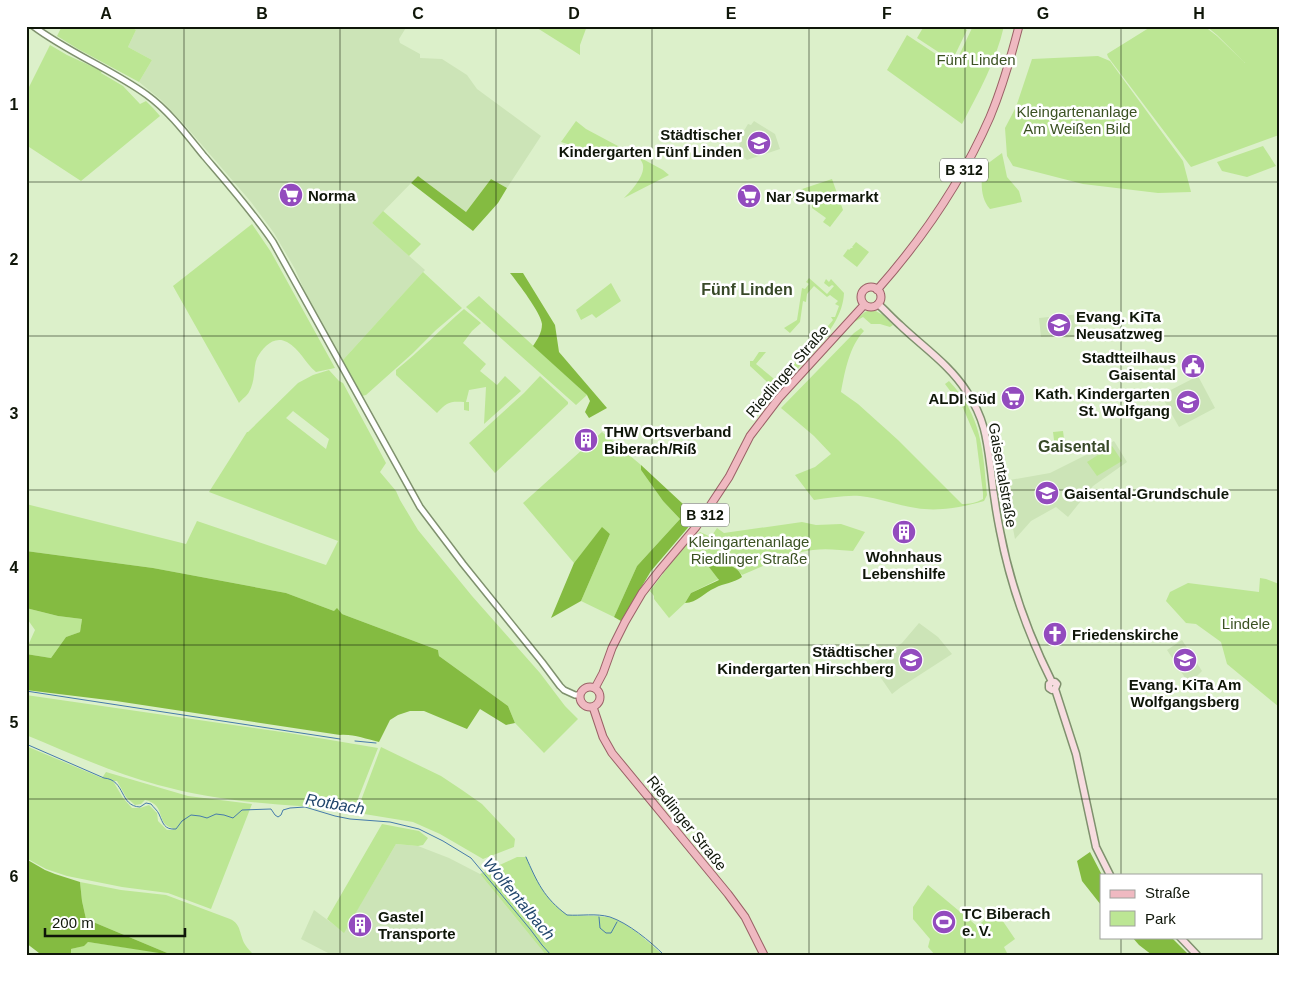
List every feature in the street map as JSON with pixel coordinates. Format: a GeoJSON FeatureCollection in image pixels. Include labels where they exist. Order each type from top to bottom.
{"type":"FeatureCollection","features":[{"type":"Feature","properties":{"kind":"main road","name":"B 312"},"geometry":{"type":"LineString","coordinates":[[864,305],[860,296],[863,290],[868,287],[877,290],[932,221],[962,174],[990,116],[1007,72],[1019,26]]}},
{"type":"Feature","properties":{"kind":"main road"},"geometry":{"type":"LineString","coordinates":[[864,305],[870,307],[878,304],[880,295],[877,290]]}},
{"type":"Feature","properties":{"kind":"main road","name":"Gaisentalstraße"},"geometry":{"type":"LineString","coordinates":[[878,304],[955,375],[967,391],[979,414],[985,431],[1000,531],[1013,586],[1032,639],[1052,682],[1056,683],[1055,689],[1076,754],[1096,847],[1110,874]]}},
{"type":"Feature","properties":{"kind":"main road","name":"Riedlinger Straße"},"geometry":{"type":"LineString","coordinates":[[580,695],[580,700],[585,706],[593,707],[599,702],[598,690],[595,688],[612,648],[642,593],[696,527],[729,477],[750,436],[779,398],[864,305]]}},
{"type":"Feature","properties":{"kind":"main road"},"geometry":{"type":"LineString","coordinates":[[580,695],[585,688],[592,686],[595,688]]}},
{"type":"Feature","properties":{"kind":"main road","name":"Riedlinger Straße"},"geometry":{"type":"LineString","coordinates":[[593,707],[603,737],[612,753],[738,907],[749,924],[764,955]]}},
{"type":"Feature","properties":{"kind":"main road"},"geometry":{"type":"LineString","coordinates":[[1181,938],[1197,955]]}},
{"type":"Feature","properties":{"kind":"street"},"geometry":{"type":"LineString","coordinates":[[33,26],[76,54],[120,77],[149,96],[180,128],[258,220],[273,242],[428,520],[560,686],[575,695],[580,695]]}},
{"type":"Feature","properties":{"kind":"shaded area"},"geometry":{"type":"Polygon","coordinates":[[[130,26],[407,26],[399,39],[400,43],[420,54],[420,58],[442,59],[467,75],[477,89],[541,136],[507,188],[491,179],[466,212],[418,176],[372,223],[425,270],[342,361],[308,299],[295,269],[274,233],[251,202],[183,123],[161,100],[139,82],[152,60],[128,47],[136,30],[130,26]]]}},
{"type":"Feature","properties":{"kind":"shaded area","name":"Städtischer Kindergarten Fünf Linden"},"geometry":{"type":"Polygon","coordinates":[[[754,121],[775,134],[780,149],[747,160],[740,154],[739,139],[748,124],[751,125],[754,121]]]}},
{"type":"Feature","properties":{"kind":"shaded area","name":"Evang. KiTa Neusatzweg"},"geometry":{"type":"Polygon","coordinates":[[[1080,314],[1083,321],[1078,321],[1079,324],[1077,325],[1081,336],[1062,338],[1061,336],[1041,337],[1039,318],[1080,314]]]}},
{"type":"Feature","properties":{"kind":"shaded area","name":"Kath. Kindergarten St. Wolfgang"},"geometry":{"type":"Polygon","coordinates":[[[1198,376],[1215,408],[1179,427],[1161,395],[1198,376]]]}},
{"type":"Feature","properties":{"kind":"shaded area","name":"Gaisental-Grundschule"},"geometry":{"type":"Polygon","coordinates":[[[1114,441],[1127,462],[1093,486],[1068,517],[1056,507],[1031,521],[1015,539],[1004,481],[1050,473],[1114,441]]]}},
{"type":"Feature","properties":{"kind":"shaded area","name":"Städtischer Kindergarten Hirschberg"},"geometry":{"type":"Polygon","coordinates":[[[919,623],[938,637],[952,654],[892,694],[872,665],[902,643],[919,623]]]}},
{"type":"Feature","properties":{"kind":"shaded area","name":"Evang. KiTa Am Wolfgangsberg"},"geometry":{"type":"Polygon","coordinates":[[[1182,640],[1202,671],[1189,684],[1167,650],[1182,640]]]}},
{"type":"Feature","properties":{"kind":"shaded area"},"geometry":{"type":"Polygon","coordinates":[[[396,844],[418,846],[449,858],[480,874],[546,955],[332,955],[301,939],[314,910],[344,932],[396,844]]]}},
{"type":"Feature","properties":{"kind":"green space"},"geometry":{"type":"Polygon","coordinates":[[[62,26],[130,26],[136,30],[128,47],[152,60],[139,82],[57,36],[62,26]]]}},
{"type":"Feature","properties":{"kind":"green space"},"geometry":{"type":"Polygon","coordinates":[[[534,26],[587,26],[580,45],[580,55],[534,26]]]}},
{"type":"Feature","properties":{"kind":"green space"},"geometry":{"type":"Polygon","coordinates":[[[924,26],[962,26],[967,30],[952,61],[917,38],[924,26]]]}},
{"type":"Feature","properties":{"kind":"green space"},"geometry":{"type":"Polygon","coordinates":[[[973,26],[1004,26],[992,64],[962,124],[887,70],[907,35],[954,66],[973,26]]]}},
{"type":"Feature","properties":{"kind":"green space"},"geometry":{"type":"Polygon","coordinates":[[[1152,26],[1204,26],[1245,63],[1217,35],[1206,26],[1279,26],[1279,135],[1191,167],[1107,54],[1152,26]]]}},
{"type":"Feature","properties":{"kind":"green space"},"geometry":{"type":"Polygon","coordinates":[[[50,45],[102,71],[101,73],[123,86],[140,104],[146,101],[160,116],[81,181],[26,145],[26,93],[50,45]]]}},
{"type":"Feature","properties":{"kind":"green space","name":"Kleingartenanlage Am Weißen Bild"},"geometry":{"type":"Polygon","coordinates":[[[1098,56],[1110,61],[1183,161],[1191,192],[1158,193],[1083,184],[1013,166],[1007,156],[1005,128],[1016,107],[1032,59],[1098,56]]]}},
{"type":"Feature","properties":{"kind":"green space"},"geometry":{"type":"Polygon","coordinates":[[[576,121],[586,129],[631,153],[605,154],[561,142],[576,121]]]}},
{"type":"Feature","properties":{"kind":"green space"},"geometry":{"type":"Polygon","coordinates":[[[1263,146],[1276,166],[1247,177],[1222,171],[1217,162],[1263,146]]]}},
{"type":"Feature","properties":{"kind":"green space"},"geometry":{"type":"Polygon","coordinates":[[[1002,153],[1007,177],[1019,191],[1022,202],[990,209],[983,195],[983,167],[1002,153]]]}},
{"type":"Feature","properties":{"kind":"green space"},"geometry":{"type":"Polygon","coordinates":[[[639,157],[669,175],[624,198],[642,174],[643,164],[639,157]]]}},
{"type":"Feature","properties":{"kind":"green space"},"geometry":{"type":"Polygon","coordinates":[[[418,176],[466,212],[491,179],[507,188],[498,203],[473,231],[411,183],[418,176]]]}},
{"type":"Feature","properties":{"kind":"green space"},"geometry":{"type":"Polygon","coordinates":[[[832,179],[843,210],[830,227],[823,222],[826,218],[812,208],[812,203],[800,204],[787,194],[832,179]]]}},
{"type":"Feature","properties":{"kind":"green space"},"geometry":{"type":"Polygon","coordinates":[[[383,211],[421,244],[409,256],[372,223],[383,211]]]}},
{"type":"Feature","properties":{"kind":"green space"},"geometry":{"type":"Polygon","coordinates":[[[252,224],[271,252],[335,368],[316,372],[292,345],[282,340],[273,341],[262,350],[257,358],[251,387],[239,403],[173,286],[252,224]]]}},
{"type":"Feature","properties":{"kind":"green space"},"geometry":{"type":"Polygon","coordinates":[[[856,242],[869,252],[857,267],[843,256],[848,249],[853,248],[856,242]]]}},
{"type":"Feature","properties":{"kind":"green space"},"geometry":{"type":"Polygon","coordinates":[[[423,272],[462,308],[366,395],[362,396],[342,361],[423,272]]]}},
{"type":"Feature","properties":{"kind":"green space"},"geometry":{"type":"Polygon","coordinates":[[[510,273],[523,273],[555,325],[559,352],[607,408],[589,418],[585,412],[590,401],[587,395],[533,346],[541,330],[541,319],[529,298],[510,273]]]}},
{"type":"Feature","properties":{"kind":"green space"},"geometry":{"type":"Polygon","coordinates":[[[809,278],[827,294],[834,286],[829,287],[824,283],[826,279],[829,282],[831,279],[844,293],[841,308],[835,322],[816,347],[813,344],[833,320],[831,317],[835,317],[839,306],[835,304],[838,301],[830,295],[827,297],[814,286],[807,294],[806,302],[803,301],[800,322],[790,333],[784,328],[797,320],[802,288],[805,289],[809,284],[806,282],[809,278]]]}},
{"type":"Feature","properties":{"kind":"green space"},"geometry":{"type":"Polygon","coordinates":[[[611,283],[621,301],[596,318],[592,314],[581,320],[576,310],[611,283]]]}},
{"type":"Feature","properties":{"kind":"green space"},"geometry":{"type":"Polygon","coordinates":[[[479,296],[587,395],[576,405],[466,307],[479,296]]]}},
{"type":"Feature","properties":{"kind":"green space"},"geometry":{"type":"Polygon","coordinates":[[[464,309],[481,323],[463,343],[486,364],[480,371],[497,385],[505,376],[521,391],[484,424],[486,387],[469,390],[466,402],[469,402],[469,411],[464,410],[464,402],[455,402],[446,404],[437,413],[396,375],[396,370],[464,309]]]}},
{"type":"Feature","properties":{"kind":"green space"},"geometry":{"type":"Polygon","coordinates":[[[872,309],[883,315],[893,325],[890,327],[871,324],[863,317],[854,322],[865,312],[872,309]]]}},
{"type":"Feature","properties":{"kind":"green space"},"geometry":{"type":"Polygon","coordinates":[[[861,328],[864,331],[851,352],[841,392],[858,404],[898,440],[962,504],[973,503],[983,499],[976,438],[963,408],[945,384],[949,381],[968,407],[979,434],[987,495],[984,501],[959,507],[925,509],[860,496],[814,500],[795,475],[815,467],[831,454],[814,436],[781,408],[861,328]]]}},
{"type":"Feature","properties":{"kind":"green space"},"geometry":{"type":"Polygon","coordinates":[[[805,349],[810,354],[778,392],[750,366],[750,361],[753,361],[759,352],[766,352],[756,364],[779,383],[796,362],[792,358],[799,350],[801,352],[805,349]]]}},
{"type":"Feature","properties":{"kind":"green space"},"geometry":{"type":"Polygon","coordinates":[[[329,370],[343,383],[386,463],[380,472],[396,491],[418,530],[472,596],[540,673],[565,706],[578,719],[544,753],[515,723],[508,706],[439,656],[438,650],[286,593],[153,568],[26,551],[26,504],[186,544],[197,521],[326,565],[338,541],[209,492],[247,432],[298,383],[313,375],[329,370]],[[293,411],[286,418],[326,449],[329,439],[293,411]]]}},
{"type":"Feature","properties":{"kind":"green space"},"geometry":{"type":"Polygon","coordinates":[[[540,376],[568,404],[495,473],[469,443],[540,376]]]}},
{"type":"Feature","properties":{"kind":"green space"},"geometry":{"type":"Polygon","coordinates":[[[1063,431],[1065,446],[1055,448],[1053,432],[1063,431]]]}},
{"type":"Feature","properties":{"kind":"green space"},"geometry":{"type":"Polygon","coordinates":[[[602,432],[641,465],[641,470],[663,501],[680,519],[637,566],[614,617],[581,601],[610,534],[602,528],[574,563],[523,503],[602,432]]]}},
{"type":"Feature","properties":{"kind":"green space"},"geometry":{"type":"Polygon","coordinates":[[[1112,446],[1122,461],[1097,476],[1087,462],[1112,446]]]}},
{"type":"Feature","properties":{"kind":"green space"},"geometry":{"type":"Polygon","coordinates":[[[641,465],[697,517],[651,571],[621,621],[614,617],[637,566],[680,519],[663,501],[641,470],[641,465]]]}},
{"type":"Feature","properties":{"kind":"green space","name":"Kleingartenanlage Riedlinger Straße"},"geometry":{"type":"Polygon","coordinates":[[[802,522],[816,525],[841,524],[865,532],[853,551],[813,550],[777,560],[742,575],[735,567],[710,567],[719,579],[691,593],[685,603],[669,618],[650,591],[683,547],[700,532],[711,537],[717,528],[724,533],[802,522]]]}},
{"type":"Feature","properties":{"kind":"green space"},"geometry":{"type":"Polygon","coordinates":[[[602,527],[610,534],[581,601],[551,618],[574,563],[602,527]]]}},
{"type":"Feature","properties":{"kind":"green space"},"geometry":{"type":"Polygon","coordinates":[[[26,551],[153,568],[286,593],[334,611],[337,608],[342,614],[438,650],[439,656],[508,706],[515,723],[506,725],[480,709],[467,729],[424,711],[410,711],[390,720],[379,742],[350,735],[26,690],[26,654],[51,658],[66,637],[80,632],[82,619],[58,616],[26,608],[26,551]]]}},
{"type":"Feature","properties":{"kind":"green space"},"geometry":{"type":"Polygon","coordinates":[[[723,563],[737,569],[742,577],[711,590],[689,603],[685,603],[691,593],[719,580],[709,567],[723,563]]]}},
{"type":"Feature","properties":{"kind":"green space","name":"Lindele"},"geometry":{"type":"Polygon","coordinates":[[[1260,578],[1279,584],[1279,707],[1227,664],[1221,642],[1196,624],[1186,623],[1166,601],[1170,592],[1188,583],[1259,592],[1260,578]]]}},
{"type":"Feature","properties":{"kind":"green space"},"geometry":{"type":"Polygon","coordinates":[[[26,608],[58,616],[82,619],[80,632],[66,637],[51,658],[26,654],[35,630],[26,620],[26,608]]]}},
{"type":"Feature","properties":{"kind":"green space"},"geometry":{"type":"Polygon","coordinates":[[[26,695],[289,733],[378,748],[354,808],[351,809],[253,802],[205,796],[125,775],[26,735],[26,695]]]}},
{"type":"Feature","properties":{"kind":"green space"},"geometry":{"type":"Polygon","coordinates":[[[26,746],[102,778],[106,772],[188,796],[252,804],[211,909],[168,893],[122,887],[67,876],[46,869],[26,858],[26,746]],[[113,781],[123,798],[132,808],[149,805],[157,813],[158,821],[167,830],[173,830],[164,822],[159,810],[152,802],[145,800],[141,804],[135,805],[126,797],[117,781],[113,781]]]}},
{"type":"Feature","properties":{"kind":"green space"},"geometry":{"type":"Polygon","coordinates":[[[381,747],[441,776],[482,804],[515,839],[514,847],[483,859],[440,834],[413,822],[358,813],[357,811],[381,747]]]}},
{"type":"Feature","properties":{"kind":"green space"},"geometry":{"type":"Polygon","coordinates":[[[382,824],[419,831],[428,838],[423,845],[418,846],[396,844],[344,933],[327,919],[382,824]]]}},
{"type":"Feature","properties":{"kind":"green space"},"geometry":{"type":"Polygon","coordinates":[[[1090,852],[1101,874],[1100,904],[1082,881],[1077,861],[1090,852]]]}},
{"type":"Feature","properties":{"kind":"green space"},"geometry":{"type":"Polygon","coordinates":[[[517,857],[526,857],[542,889],[552,902],[567,915],[602,916],[622,922],[663,955],[546,955],[480,874],[517,857]]]}},
{"type":"Feature","properties":{"kind":"green space"},"geometry":{"type":"Polygon","coordinates":[[[26,859],[45,870],[80,882],[86,919],[172,955],[88,942],[84,946],[71,949],[71,955],[41,955],[26,943],[26,859]]]}},
{"type":"Feature","properties":{"kind":"green space"},"geometry":{"type":"Polygon","coordinates":[[[80,882],[121,890],[166,895],[230,919],[237,924],[244,942],[254,955],[172,955],[86,919],[80,882]]]}},
{"type":"Feature","properties":{"kind":"green space","name":"TC Biberach e. V."},"geometry":{"type":"Polygon","coordinates":[[[928,885],[977,926],[996,911],[1015,939],[1004,947],[1008,955],[935,955],[928,947],[930,939],[913,919],[913,907],[928,885]]]}},
{"type":"Feature","properties":{"kind":"green space"},"geometry":{"type":"Polygon","coordinates":[[[1133,938],[1172,938],[1189,955],[1152,955],[1133,938]]]}},
{"type":"Feature","properties":{"kind":"green space"},"geometry":{"type":"Polygon","coordinates":[[[88,942],[166,955],[71,955],[71,949],[88,942]]]}},
{"type":"Feature","properties":{"kind":"waterway"},"geometry":{"type":"LineString","coordinates":[[26,691],[340,739]]}},
{"type":"Feature","properties":{"kind":"waterway"},"geometry":{"type":"LineString","coordinates":[[355,741],[376,743]]}},
{"type":"Feature","properties":{"kind":"waterway","name":"Rotbach"},"geometry":{"type":"LineString","coordinates":[[26,744],[111,780],[116,783],[125,798],[133,806],[140,807],[146,803],[151,804],[164,825],[172,829],[176,829],[182,821],[191,815],[207,818],[216,814],[233,818],[242,810],[271,809],[278,817],[283,810],[305,807],[350,819],[390,822],[419,829],[471,858],[551,955]]}},
{"type":"Feature","properties":{"kind":"waterway"},"geometry":{"type":"LineString","coordinates":[[526,857],[542,889],[552,902],[567,915],[610,917],[638,933],[664,955]]}},
{"type":"Feature","properties":{"kind":"waterway"},"geometry":{"type":"LineString","coordinates":[[599,917],[600,928],[606,933],[611,933],[617,922]]}},
{"type":"Feature","properties":{"kind":"place","name":"Städtischer Kindergarten Fünf Linden"},"geometry":{"type":"Point","coordinates":[759,143]}},
{"type":"Feature","properties":{"kind":"place","name":"Norma"},"geometry":{"type":"Point","coordinates":[291,195]}},
{"type":"Feature","properties":{"kind":"place","name":"Nar Supermarkt"},"geometry":{"type":"Point","coordinates":[749,196]}},
{"type":"Feature","properties":{"kind":"place","name":"Evang. KiTa Neusatzweg"},"geometry":{"type":"Point","coordinates":[1059,325]}},
{"type":"Feature","properties":{"kind":"place","name":"Stadtteilhaus Gaisental"},"geometry":{"type":"Point","coordinates":[1193,366]}},
{"type":"Feature","properties":{"kind":"place","name":"ALDI Süd"},"geometry":{"type":"Point","coordinates":[1013,398]}},
{"type":"Feature","properties":{"kind":"place","name":"Kath. Kindergarten St. Wolfgang"},"geometry":{"type":"Point","coordinates":[1188,402]}},
{"type":"Feature","properties":{"kind":"place","name":"THW Ortsverband Biberach/Riß"},"geometry":{"type":"Point","coordinates":[586,440]}},
{"type":"Feature","properties":{"kind":"place","name":"Gaisental-Grundschule"},"geometry":{"type":"Point","coordinates":[1047,493]}},
{"type":"Feature","properties":{"kind":"place","name":"Wohnhaus Lebenshilfe"},"geometry":{"type":"Point","coordinates":[904,532]}},
{"type":"Feature","properties":{"kind":"place","name":"Friedenskirche"},"geometry":{"type":"Point","coordinates":[1055,634]}},
{"type":"Feature","properties":{"kind":"place","name":"Städtischer Kindergarten Hirschberg"},"geometry":{"type":"Point","coordinates":[911,660]}},
{"type":"Feature","properties":{"kind":"place","name":"Evang. KiTa Am Wolfgangsberg"},"geometry":{"type":"Point","coordinates":[1185,660]}},
{"type":"Feature","properties":{"kind":"place","name":"TC Biberach e. V."},"geometry":{"type":"Point","coordinates":[944,922]}},
{"type":"Feature","properties":{"kind":"place","name":"Gastel Transporte"},"geometry":{"type":"Point","coordinates":[360,925]}},
{"type":"Feature","properties":{"kind":"district","name":"Fünf Linden"},"geometry":{"type":"Point","coordinates":[747,289]}},
{"type":"Feature","properties":{"kind":"district","name":"Gaisental"},"geometry":{"type":"Point","coordinates":[1074,446]}},
{"type":"Feature","properties":{"kind":"water label","name":"Wolfentalbach"},"geometry":{"type":"Point","coordinates":[519,899]}}]}
